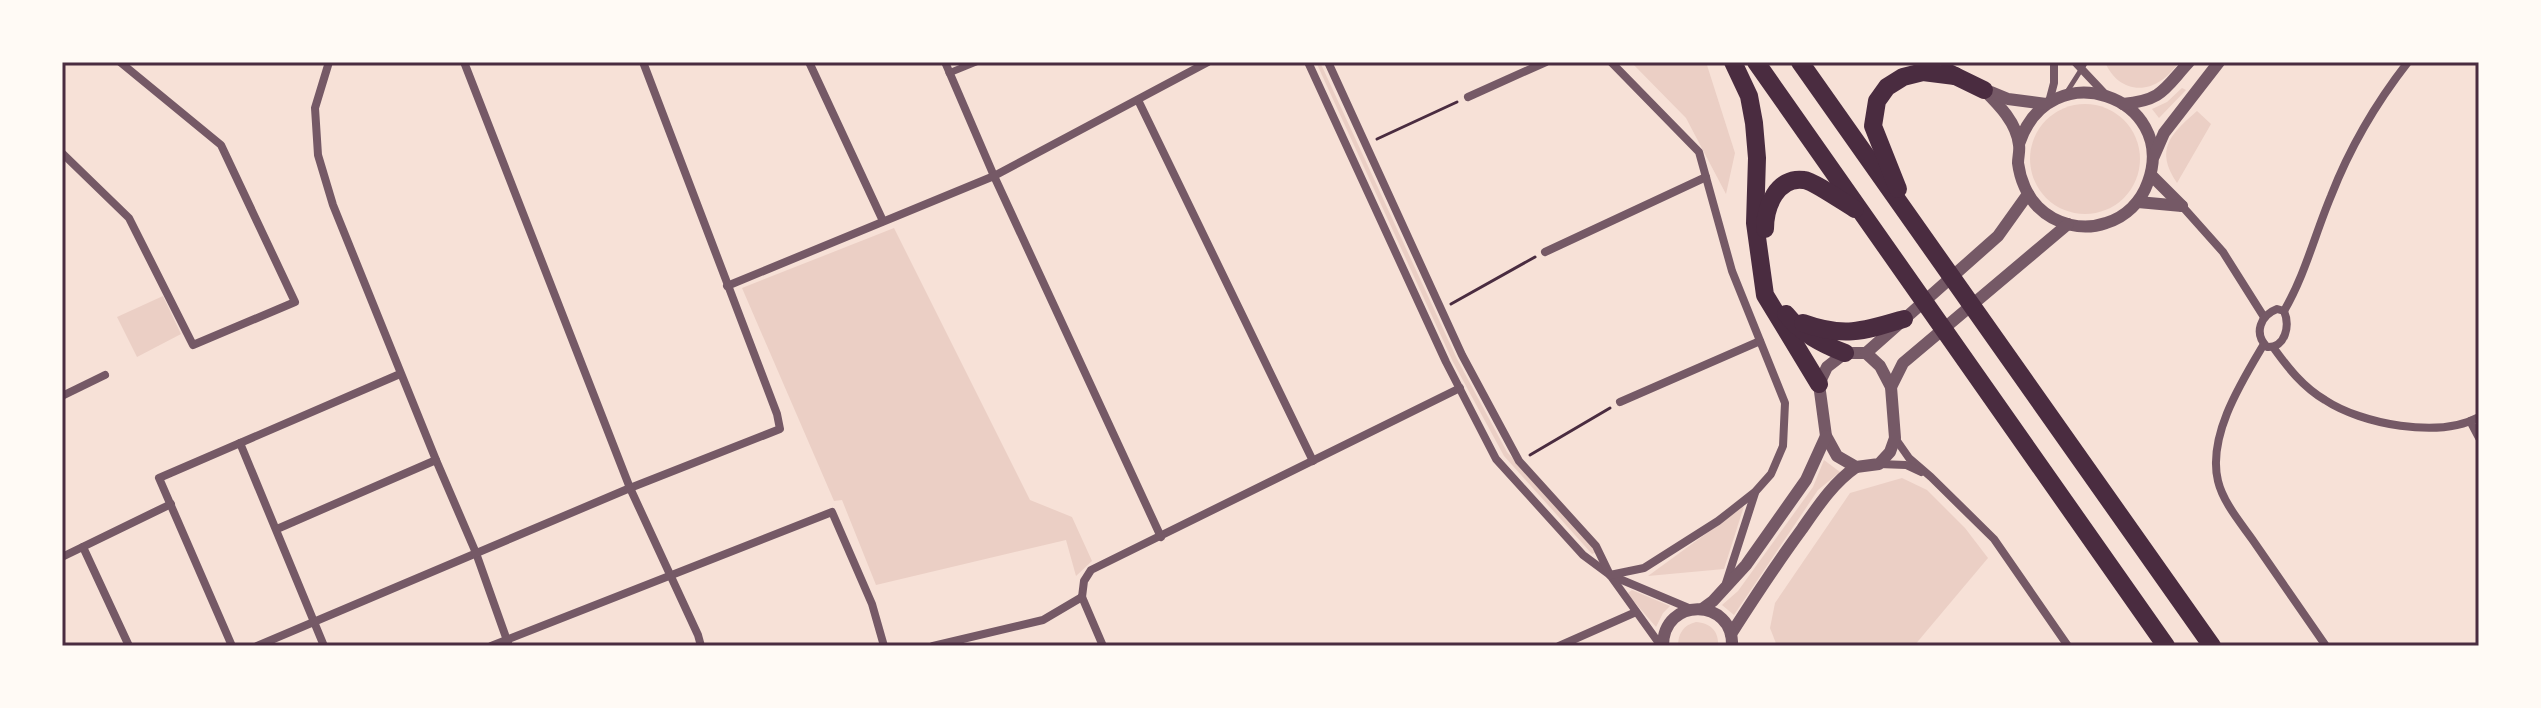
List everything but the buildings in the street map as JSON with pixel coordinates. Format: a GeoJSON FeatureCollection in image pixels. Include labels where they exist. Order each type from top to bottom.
{"type":"FeatureCollection","features":[{"type":"Feature","properties":{"kind":"highway"},"geometry":{"type":"LineString","coordinates":[[1733,62],[1749,96],[1754,123],[1757,158],[1755,223],[1765,295],[1819,384]]}},
{"type":"Feature","properties":{"kind":"highway"},"geometry":{"type":"LineString","coordinates":[[1756,62],[2166,646]]}},
{"type":"Feature","properties":{"kind":"highway"},"geometry":{"type":"LineString","coordinates":[[1800,62],[2212,646]]}},
{"type":"Feature","properties":{"kind":"highway"},"geometry":{"type":"LineString","coordinates":[[1923,62],[1984,90]]}},
{"type":"Feature","properties":{"kind":"highway"},"geometry":{"type":"LineString","coordinates":[[1908,214],[1873,126],[1877,101],[1887,87],[1903,77],[1923,72],[1955,76]]}},
{"type":"Feature","properties":{"kind":"highway"},"geometry":{"type":"LineString","coordinates":[[1845,353],[1821,344],[1789,318],[1773,293],[1765,253],[1765,214],[1775,192],[1791,182],[1806,179],[1861,212]]}},
{"type":"Feature","properties":{"kind":"highway"},"geometry":{"type":"LineString","coordinates":[[1789,318],[1822,330],[1862,332],[1904,319]]}},
{"type":"Feature","properties":{"kind":"street"},"geometry":{"type":"LineString","coordinates":[[62,153],[129,218],[193,345],[295,302],[221,145],[120,62]]}},
{"type":"Feature","properties":{"kind":"street"},"geometry":{"type":"LineString","coordinates":[[329,62],[315,108],[318,155],[333,205],[476,553],[508,642]]}},
{"type":"Feature","properties":{"kind":"street"},"geometry":{"type":"LineString","coordinates":[[464,62],[630,488],[701,646]]}},
{"type":"Feature","properties":{"kind":"street"},"geometry":{"type":"LineString","coordinates":[[257,646],[630,488],[780,429],[777,414],[643,62]]}},
{"type":"Feature","properties":{"kind":"street"},"geometry":{"type":"LineString","coordinates":[[809,62],[883,221]]}},
{"type":"Feature","properties":{"kind":"street"},"geometry":{"type":"LineString","coordinates":[[945,62],[994,176],[1161,537]]}},
{"type":"Feature","properties":{"kind":"street"},"geometry":{"type":"LineString","coordinates":[[949,73],[976,62]]}},
{"type":"Feature","properties":{"kind":"street"},"geometry":{"type":"LineString","coordinates":[[1308,62],[1496,459],[1583,555],[1610,575],[1717,615],[1725,623],[1733,641]]}},
{"type":"Feature","properties":{"kind":"street"},"geometry":{"type":"LineString","coordinates":[[1328,62],[1441,310],[1519,461],[1596,546],[1610,575],[1662,646]]}},
{"type":"Feature","properties":{"kind":"street"},"geometry":{"type":"LineString","coordinates":[[1468,97],[1546,62]]}},
{"type":"Feature","properties":{"kind":"street"},"geometry":{"type":"LineString","coordinates":[[1610,575],[1644,568],[1718,521],[1755,492],[1771,474],[1783,446],[1785,403],[1732,271],[1699,152],[1611,62]]}},
{"type":"Feature","properties":{"kind":"street"},"geometry":{"type":"LineString","coordinates":[[2048,103],[2054,83],[2054,62]]}},
{"type":"Feature","properties":{"kind":"street"},"geometry":{"type":"LineString","coordinates":[[2075,62],[2084,66],[2106,95]]}},
{"type":"Feature","properties":{"kind":"street"},"geometry":{"type":"LineString","coordinates":[[2123,104],[2160,96],[2189,62]]}},
{"type":"Feature","properties":{"kind":"street"},"geometry":{"type":"LineString","coordinates":[[2153,159],[2150,140],[2142,123],[2123,104],[2106,95],[2081,92],[2048,103],[2029,122],[2019,144],[2018,161],[2028,194],[2052,218],[2068,224],[2090,226],[2111,222],[2138,202],[2151,175],[2153,159],[2164,133],[2219,62]]}},
{"type":"Feature","properties":{"kind":"street"},"geometry":{"type":"LineString","coordinates":[[2273,347],[2284,337],[2287,319],[2284,311],[2345,163],[2381,97],[2408,62]]}},
{"type":"Feature","properties":{"kind":"street"},"geometry":{"type":"LineString","coordinates":[[727,286],[994,176],[1202,64]]}},
{"type":"Feature","properties":{"kind":"street"},"geometry":{"type":"LineString","coordinates":[[1984,90],[2008,99],[2048,103]]}},
{"type":"Feature","properties":{"kind":"street"},"geometry":{"type":"LineString","coordinates":[[1984,90],[2006,111],[2019,144]]}},
{"type":"Feature","properties":{"kind":"street"},"geometry":{"type":"LineString","coordinates":[[1138,100],[1313,461]]}},
{"type":"Feature","properties":{"kind":"street"},"geometry":{"type":"LineString","coordinates":[[2151,175],[2196,219],[2223,252],[2264,317]]}},
{"type":"Feature","properties":{"kind":"street"},"geometry":{"type":"LineString","coordinates":[[1545,252],[1706,177]]}},
{"type":"Feature","properties":{"kind":"street"},"geometry":{"type":"LineString","coordinates":[[1856,467],[1837,456],[1826,436],[1819,384],[1827,367],[1845,353],[1866,353],[1989,244],[2028,194]]}},
{"type":"Feature","properties":{"kind":"street"},"geometry":{"type":"LineString","coordinates":[[2138,202],[2182,206]]}},
{"type":"Feature","properties":{"kind":"street"},"geometry":{"type":"LineString","coordinates":[[1891,387],[1903,363],[2068,224]]}},
{"type":"Feature","properties":{"kind":"street"},"geometry":{"type":"LineString","coordinates":[[2284,311],[2277,309],[2264,317],[2260,335],[2264,344],[2273,347],[2287,366],[2323,400],[2352,414],[2393,424],[2426,427],[2475,419],[2479,438]]}},
{"type":"Feature","properties":{"kind":"street"},"geometry":{"type":"LineString","coordinates":[[1620,402],[1760,341]]}},
{"type":"Feature","properties":{"kind":"street"},"geometry":{"type":"LineString","coordinates":[[2264,344],[2232,400],[2224,423],[2218,447],[2217,481],[2236,516],[2326,646]]}},
{"type":"Feature","properties":{"kind":"street"},"geometry":{"type":"LineString","coordinates":[[1866,353],[1880,366],[1891,387],[1895,438],[1890,452],[1879,464]]}},
{"type":"Feature","properties":{"kind":"street"},"geometry":{"type":"LineString","coordinates":[[232,646],[159,478],[400,374]]}},
{"type":"Feature","properties":{"kind":"street"},"geometry":{"type":"LineString","coordinates":[[62,396],[105,375]]}},
{"type":"Feature","properties":{"kind":"street"},"geometry":{"type":"LineString","coordinates":[[1103,646],[1082,597],[1084,581],[1091,570],[1460,388]]}},
{"type":"Feature","properties":{"kind":"street"},"geometry":{"type":"LineString","coordinates":[[1662,646],[1667,627],[1674,618],[1697,609],[1724,590],[1746,565],[1806,480],[1826,436]]}},
{"type":"Feature","properties":{"kind":"street"},"geometry":{"type":"LineString","coordinates":[[1895,438],[1909,458],[1994,539],[2068,646]]}},
{"type":"Feature","properties":{"kind":"street"},"geometry":{"type":"LineString","coordinates":[[240,443],[324,646]]}},
{"type":"Feature","properties":{"kind":"street"},"geometry":{"type":"LineString","coordinates":[[277,529],[436,460]]}},
{"type":"Feature","properties":{"kind":"street"},"geometry":{"type":"LineString","coordinates":[[1733,641],[1766,579],[1841,478],[1856,467],[1879,464],[1906,465],[1931,477]]}},
{"type":"Feature","properties":{"kind":"street"},"geometry":{"type":"LineString","coordinates":[[1724,590],[1755,492]]}},
{"type":"Feature","properties":{"kind":"street"},"geometry":{"type":"LineString","coordinates":[[62,557],[171,504]]}},
{"type":"Feature","properties":{"kind":"street"},"geometry":{"type":"LineString","coordinates":[[491,646],[508,642],[668,575],[832,512],[872,604],[884,646]]}},
{"type":"Feature","properties":{"kind":"street"},"geometry":{"type":"LineString","coordinates":[[83,547],[129,646]]}},
{"type":"Feature","properties":{"kind":"street"},"geometry":{"type":"LineString","coordinates":[[933,646],[1043,620],[1082,597]]}},
{"type":"Feature","properties":{"kind":"street"},"geometry":{"type":"LineString","coordinates":[[1559,646],[1636,612]]}},
{"type":"Feature","properties":{"kind":"lane"},"geometry":{"type":"LineString","coordinates":[[2065,95],[2084,66]]}},
{"type":"Feature","properties":{"kind":"path"},"geometry":{"type":"LineString","coordinates":[[1365,145],[1468,97]]}},
{"type":"Feature","properties":{"kind":"path"},"geometry":{"type":"LineString","coordinates":[[1441,310],[1545,252]]}},
{"type":"Feature","properties":{"kind":"path"},"geometry":{"type":"LineString","coordinates":[[1519,461],[1620,402]]}},
{"type":"Feature","properties":{"kind":"shaded area"},"geometry":{"type":"Polygon","coordinates":[[[1316,62],[1320,62],[1457,359],[1507,452],[1597,552],[1592,554],[1504,456],[1453,362],[1316,62]]]}},
{"type":"Feature","properties":{"kind":"shaded area"},"geometry":{"type":"Polygon","coordinates":[[[1631,62],[1706,62],[1735,153],[1726,194],[1686,118],[1631,62]]]}},
{"type":"Feature","properties":{"kind":"shaded area"},"geometry":{"type":"Polygon","coordinates":[[[2105,62],[2180,62],[2162,80],[2136,88],[2115,77],[2105,62]]]}},
{"type":"Feature","properties":{"kind":"shaded area"},"geometry":{"type":"Polygon","coordinates":[[[2182,88],[2186,90],[2159,118],[2152,109],[2167,102],[2182,88]]]}},
{"type":"Feature","properties":{"kind":"shaded area"},"geometry":{"type":"Polygon","coordinates":[[[2085,104],[2106,108],[2124,120],[2136,138],[2140,159],[2136,180],[2124,198],[2106,210],[2085,214],[2064,210],[2046,198],[2034,180],[2030,159],[2034,138],[2046,120],[2064,108],[2085,104]]]}},
{"type":"Feature","properties":{"kind":"shaded area"},"geometry":{"type":"Polygon","coordinates":[[[2197,111],[2211,124],[2177,183],[2170,171],[2166,151],[2173,135],[2197,111]]]}},
{"type":"Feature","properties":{"kind":"shaded area"},"geometry":{"type":"Polygon","coordinates":[[[894,228],[1030,500],[1072,517],[1092,561],[1076,576],[1066,540],[876,585],[842,500],[834,501],[742,288],[894,228]]]}},
{"type":"Feature","properties":{"kind":"shaded area"},"geometry":{"type":"Polygon","coordinates":[[[163,296],[181,334],[137,357],[117,317],[163,296]]]}},
{"type":"Feature","properties":{"kind":"shaded area"},"geometry":{"type":"Polygon","coordinates":[[[1824,460],[1840,472],[1818,490],[1734,615],[1722,605],[1738,591],[1813,487],[1824,460]]]}},
{"type":"Feature","properties":{"kind":"shaded area"},"geometry":{"type":"Polygon","coordinates":[[[1902,478],[1927,490],[1965,528],[1988,558],[1914,646],[1777,646],[1770,628],[1775,603],[1850,493],[1902,478]]]}},
{"type":"Feature","properties":{"kind":"shaded area"},"geometry":{"type":"Polygon","coordinates":[[[1744,506],[1724,569],[1648,576],[1744,506]]]}},
{"type":"Feature","properties":{"kind":"shaded area"},"geometry":{"type":"Polygon","coordinates":[[[1632,590],[1670,606],[1656,627],[1631,598],[1628,593],[1632,590]]]}},
{"type":"Feature","properties":{"kind":"shaded area"},"geometry":{"type":"Polygon","coordinates":[[[1696,622],[1713,629],[1718,646],[1678,646],[1682,631],[1696,622]]]}}]}
